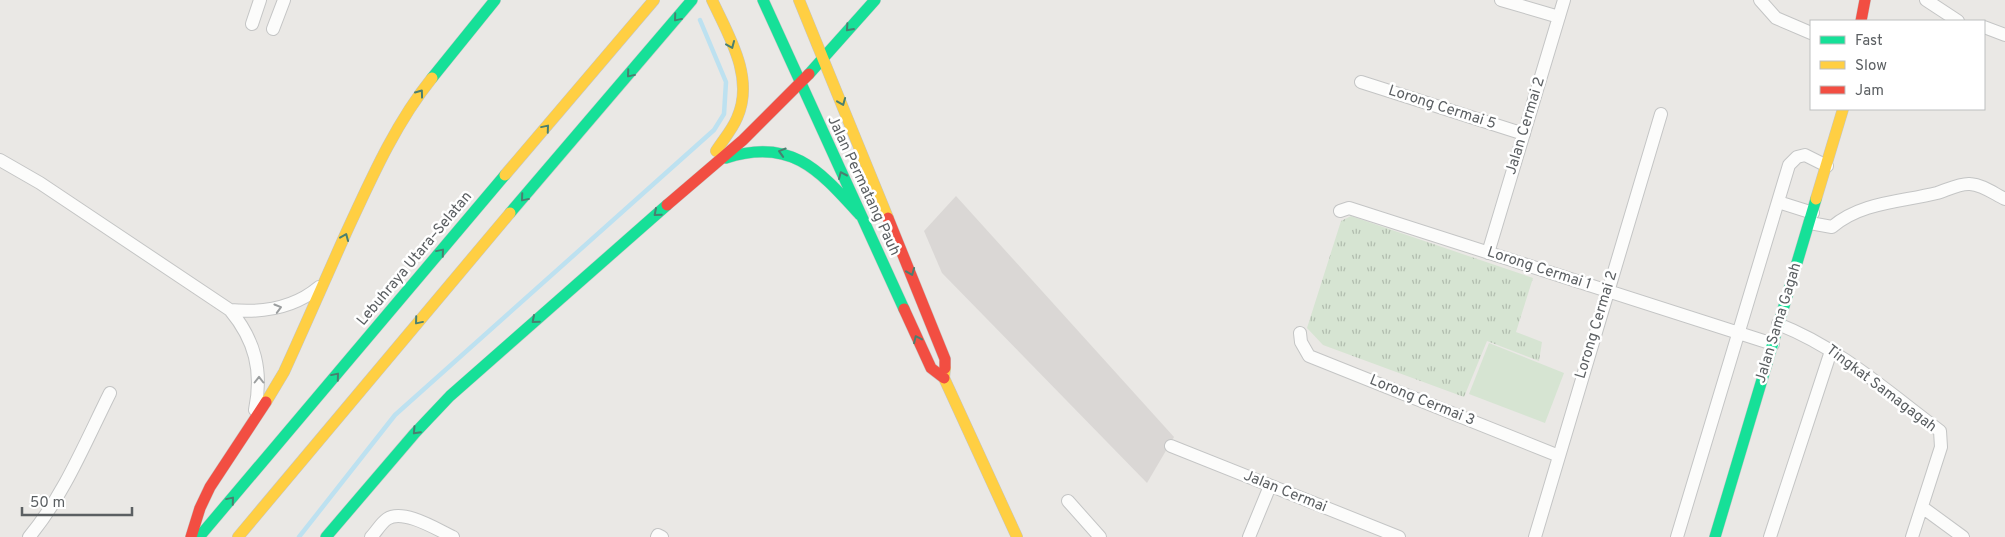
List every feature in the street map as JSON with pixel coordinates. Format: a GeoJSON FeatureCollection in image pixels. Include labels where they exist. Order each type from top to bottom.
{"type":"FeatureCollection","features":[{"type":"Feature","properties":{"kind":"main road"},"geometry":{"type":"LineString","coordinates":[[191,537],[200,508],[210,487],[251,428],[284,372],[371,178],[406,114],[495,0]]}},
{"type":"Feature","properties":{"kind":"main road","name":"Lebuhraya Utara–Selatan"},"geometry":{"type":"LineString","coordinates":[[199,537],[654,0]]}},
{"type":"Feature","properties":{"kind":"main road"},"geometry":{"type":"LineString","coordinates":[[238,537],[417,322],[692,0]]}},
{"type":"Feature","properties":{"kind":"main road"},"geometry":{"type":"LineString","coordinates":[[694,181],[735,124],[740,113],[743,91],[740,65],[712,0]]}},
{"type":"Feature","properties":{"kind":"main road","name":"Jalan Permatang Pauh"},"geometry":{"type":"LineString","coordinates":[[763,0],[931,368],[944,378],[1017,537]]}},
{"type":"Feature","properties":{"kind":"main road","name":"Jalan Permatang Pauh"},"geometry":{"type":"LineString","coordinates":[[799,0],[824,57],[946,359],[944,378]]}},
{"type":"Feature","properties":{"kind":"main road"},"geometry":{"type":"LineString","coordinates":[[326,537],[415,433],[450,396],[694,181],[721,160],[800,83],[875,0]]}},
{"type":"Feature","properties":{"kind":"main road"},"geometry":{"type":"LineString","coordinates":[[1861,20],[1865,0]]}},
{"type":"Feature","properties":{"kind":"main road","name":"Jalan Sama Gagah"},"geometry":{"type":"LineString","coordinates":[[1715,537],[1778,324],[1812,218],[1843,110]]}},
{"type":"Feature","properties":{"kind":"main road"},"geometry":{"type":"LineString","coordinates":[[721,160],[741,151],[753,149],[777,150],[787,153],[822,175],[860,215]]}},
{"type":"Feature","properties":{"kind":"street"},"geometry":{"type":"LineString","coordinates":[[252,24],[260,0]]}},
{"type":"Feature","properties":{"kind":"street"},"geometry":{"type":"LineString","coordinates":[[273,29],[284,0]]}},
{"type":"Feature","properties":{"kind":"street"},"geometry":{"type":"LineString","coordinates":[[1501,0],[1559,17]]}},
{"type":"Feature","properties":{"kind":"street","name":"Jalan Cermai 2"},"geometry":{"type":"LineString","coordinates":[[1488,253],[1564,0]]}},
{"type":"Feature","properties":{"kind":"street"},"geometry":{"type":"LineString","coordinates":[[1760,0],[1776,18],[1810,33]]}},
{"type":"Feature","properties":{"kind":"street"},"geometry":{"type":"LineString","coordinates":[[1926,0],[1956,20]]}},
{"type":"Feature","properties":{"kind":"street"},"geometry":{"type":"LineString","coordinates":[[1985,27],[2005,34]]}},
{"type":"Feature","properties":{"kind":"street","name":"Lorong Cermai 5"},"geometry":{"type":"LineString","coordinates":[[1361,82],[1524,134]]}},
{"type":"Feature","properties":{"kind":"street","name":"Lorong Cermai 2"},"geometry":{"type":"LineString","coordinates":[[1535,537],[1607,291],[1662,114]]}},
{"type":"Feature","properties":{"kind":"street"},"geometry":{"type":"LineString","coordinates":[[1677,537],[1790,165],[1797,158],[1805,155],[1827,166]]}},
{"type":"Feature","properties":{"kind":"street"},"geometry":{"type":"LineString","coordinates":[[0,160],[40,183],[230,310],[249,337],[257,362],[259,389],[251,428]]}},
{"type":"Feature","properties":{"kind":"street"},"geometry":{"type":"LineString","coordinates":[[1778,202],[1832,227],[1842,218],[1876,205],[1936,193],[1968,183],[1982,186],[2005,199]]}},
{"type":"Feature","properties":{"kind":"street","name":"Lorong Cermai 1"},"geometry":{"type":"LineString","coordinates":[[1340,211],[1349,208],[1772,344]]}},
{"type":"Feature","properties":{"kind":"street"},"geometry":{"type":"LineString","coordinates":[[230,310],[254,312],[288,305],[303,298],[325,281]]}},
{"type":"Feature","properties":{"kind":"street","name":"Tingkat Samagagah"},"geometry":{"type":"LineString","coordinates":[[1778,324],[1805,334],[1831,351],[1940,431],[1941,447],[1912,537]]}},
{"type":"Feature","properties":{"kind":"street","name":"Lorong Cermai 3"},"geometry":{"type":"LineString","coordinates":[[1300,333],[1301,342],[1309,356],[1559,456]]}},
{"type":"Feature","properties":{"kind":"street"},"geometry":{"type":"LineString","coordinates":[[1770,537],[1831,351]]}},
{"type":"Feature","properties":{"kind":"street"},"geometry":{"type":"LineString","coordinates":[[28,537],[44,518],[62,489],[110,393]]}},
{"type":"Feature","properties":{"kind":"street","name":"Jalan Cermai"},"geometry":{"type":"LineString","coordinates":[[1171,446],[1397,537]]}},
{"type":"Feature","properties":{"kind":"street"},"geometry":{"type":"LineString","coordinates":[[1249,537],[1270,486]]}},
{"type":"Feature","properties":{"kind":"street"},"geometry":{"type":"LineString","coordinates":[[1068,501],[1100,537]]}},
{"type":"Feature","properties":{"kind":"street"},"geometry":{"type":"LineString","coordinates":[[1922,508],[1963,537]]}},
{"type":"Feature","properties":{"kind":"street"},"geometry":{"type":"LineString","coordinates":[[371,537],[386,519],[394,516],[414,518],[453,537]]}},
{"type":"Feature","properties":{"kind":"street"},"geometry":{"type":"LineString","coordinates":[[657,537],[658,535],[662,537]]}},
{"type":"Feature","properties":{"kind":"shaded area"},"geometry":{"type":"Polygon","coordinates":[[[956,196],[1174,437],[1147,483],[942,273],[924,231],[956,196]]]}},
{"type":"Feature","properties":{"kind":"green space"},"geometry":{"type":"Polygon","coordinates":[[[1351,216],[1533,278],[1516,332],[1542,342],[1539,361],[1487,341],[1464,397],[1323,345],[1307,328],[1341,221],[1351,216]]]}},
{"type":"Feature","properties":{"kind":"green space"},"geometry":{"type":"Polygon","coordinates":[[[1489,343],[1564,373],[1545,423],[1469,394],[1489,343]]]}},
{"type":"Feature","properties":{"kind":"waterway"},"geometry":{"type":"LineString","coordinates":[[299,537],[395,415],[714,130],[724,114],[726,82],[700,20]]}},
{"type":"Feature","properties":{"kind":"traffic: fast"},"geometry":{"type":"LineString","coordinates":[[432,78],[495,0]]}},
{"type":"Feature","properties":{"kind":"traffic: fast"},"geometry":{"type":"LineString","coordinates":[[510,213],[692,0]]}},
{"type":"Feature","properties":{"kind":"traffic: fast"},"geometry":{"type":"LineString","coordinates":[[763,0],[904,309]]}},
{"type":"Feature","properties":{"kind":"traffic: fast"},"geometry":{"type":"LineString","coordinates":[[809,74],[875,0]]}},
{"type":"Feature","properties":{"kind":"traffic: fast"},"geometry":{"type":"LineString","coordinates":[[726,158],[749,153],[769,152],[786,155],[802,162],[817,172],[860,215]]}},
{"type":"Feature","properties":{"kind":"traffic: fast"},"geometry":{"type":"LineString","coordinates":[[199,537],[505,175]]}},
{"type":"Feature","properties":{"kind":"traffic: fast"},"geometry":{"type":"LineString","coordinates":[[1715,537],[1816,199]]}},
{"type":"Feature","properties":{"kind":"traffic: fast"},"geometry":{"type":"LineString","coordinates":[[326,537],[415,433],[450,396],[667,205]]}},
{"type":"Feature","properties":{"kind":"traffic: slow"},"geometry":{"type":"LineString","coordinates":[[505,175],[654,0]]}},
{"type":"Feature","properties":{"kind":"traffic: slow"},"geometry":{"type":"LineString","coordinates":[[712,0],[738,58],[743,88],[742,103],[737,118],[716,151]]}},
{"type":"Feature","properties":{"kind":"traffic: slow"},"geometry":{"type":"LineString","coordinates":[[799,0],[888,218]]}},
{"type":"Feature","properties":{"kind":"traffic: slow"},"geometry":{"type":"LineString","coordinates":[[266,402],[284,372],[384,152],[406,114],[432,78]]}},
{"type":"Feature","properties":{"kind":"traffic: slow"},"geometry":{"type":"LineString","coordinates":[[1816,199],[1843,110]]}},
{"type":"Feature","properties":{"kind":"traffic: slow"},"geometry":{"type":"LineString","coordinates":[[238,537],[510,213]]}},
{"type":"Feature","properties":{"kind":"traffic: slow"},"geometry":{"type":"LineString","coordinates":[[945,368],[944,378],[1017,537]]}},
{"type":"Feature","properties":{"kind":"traffic: jam"},"geometry":{"type":"LineString","coordinates":[[1861,20],[1865,0]]}},
{"type":"Feature","properties":{"kind":"traffic: jam"},"geometry":{"type":"LineString","coordinates":[[667,205],[743,140],[809,74]]}},
{"type":"Feature","properties":{"kind":"traffic: jam"},"geometry":{"type":"LineString","coordinates":[[888,218],[945,359],[945,368]]}},
{"type":"Feature","properties":{"kind":"traffic: jam"},"geometry":{"type":"LineString","coordinates":[[904,309],[931,368],[944,378]]}},
{"type":"Feature","properties":{"kind":"traffic: jam"},"geometry":{"type":"LineString","coordinates":[[191,537],[200,508],[210,487],[266,402]]}}]}
